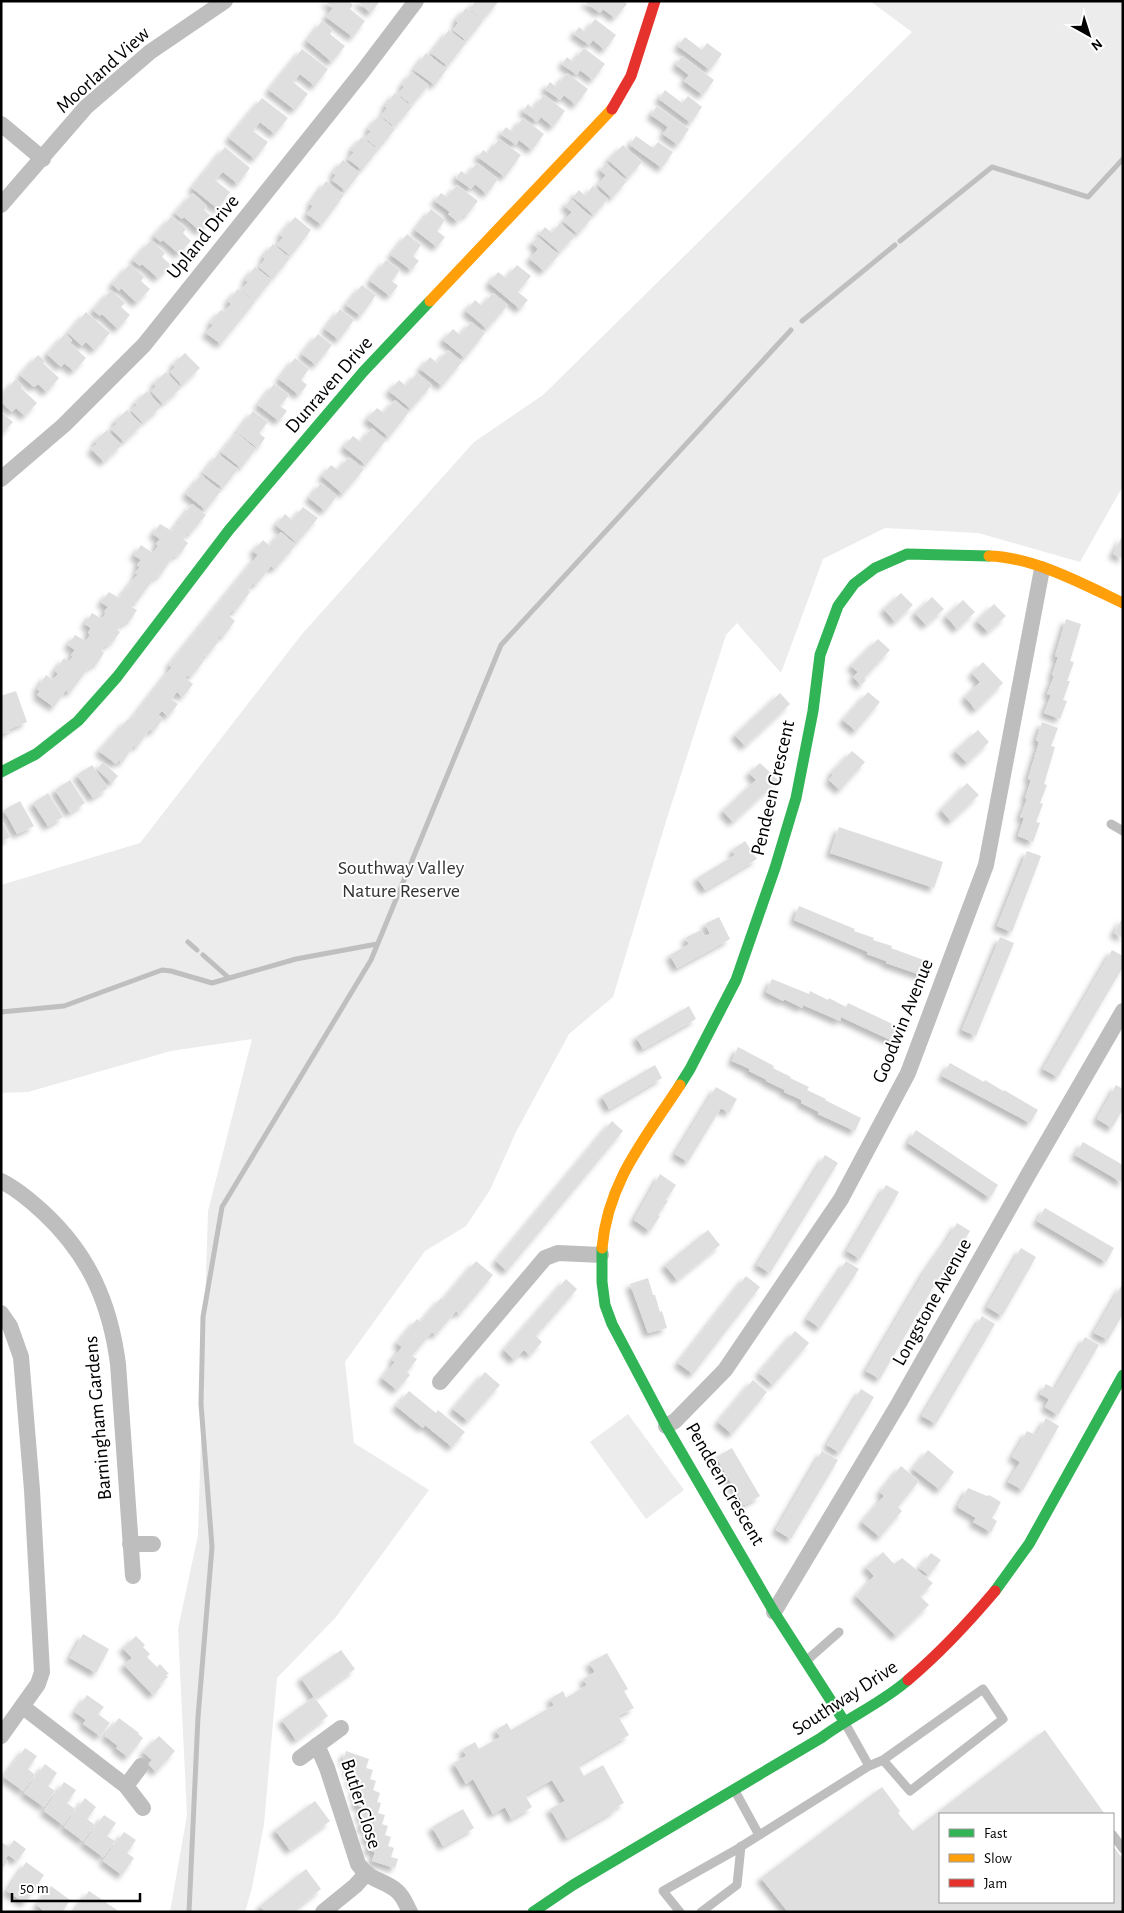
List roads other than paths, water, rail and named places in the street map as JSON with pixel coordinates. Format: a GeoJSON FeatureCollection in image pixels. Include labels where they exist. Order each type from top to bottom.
{"type":"FeatureCollection","features":[{"type":"Feature","properties":{"kind":"street","name":"Moorland View"},"geometry":{"type":"LineString","coordinates":[[1,205],[43,159],[86,107],[150,52],[225,1]]}},
{"type":"Feature","properties":{"kind":"street","name":"Upland Drive"},"geometry":{"type":"LineString","coordinates":[[1,479],[64,425],[144,345],[363,71],[416,1]]}},
{"type":"Feature","properties":{"kind":"street","name":"Dunraven Drive"},"geometry":{"type":"LineString","coordinates":[[1,772],[36,754],[78,721],[118,677],[229,530],[363,372],[612,109],[631,76],[655,1]]}},
{"type":"Feature","properties":{"kind":"street"},"geometry":{"type":"LineString","coordinates":[[1,124],[43,159]]}},
{"type":"Feature","properties":{"kind":"street","name":"Pendeen Crescent"},"geometry":{"type":"LineString","coordinates":[[844,1721],[774,1612],[666,1426],[612,1324],[605,1305],[601,1255],[604,1224],[612,1197],[622,1174],[690,1069],[736,980],[776,868],[796,798],[820,655],[838,606],[854,584],[875,568],[906,554],[1006,556],[1067,576],[1123,603]]}},
{"type":"Feature","properties":{"kind":"street","name":"Goodwin Avenue"},"geometry":{"type":"LineString","coordinates":[[666,1426],[675,1421],[731,1362],[842,1199],[908,1073],[986,865],[1042,569]]}},
{"type":"Feature","properties":{"kind":"street","name":"Longstone Avenue"},"geometry":{"type":"LineString","coordinates":[[774,1612],[899,1403],[1123,1012]]}},
{"type":"Feature","properties":{"kind":"street","name":"Barningham Gardens"},"geometry":{"type":"LineString","coordinates":[[1,1181],[30,1200],[75,1246],[93,1275],[103,1298],[116,1344],[133,1576]]}},
{"type":"Feature","properties":{"kind":"street"},"geometry":{"type":"LineString","coordinates":[[440,1382],[545,1258],[558,1254],[601,1255]]}},
{"type":"Feature","properties":{"kind":"street"},"geometry":{"type":"LineString","coordinates":[[1,1313],[10,1326],[22,1357],[42,1672],[38,1684],[1,1736]]}},
{"type":"Feature","properties":{"kind":"street","name":"Southway Drive"},"geometry":{"type":"LineString","coordinates":[[539,1911],[573,1885],[821,1738],[844,1721],[893,1693],[922,1668],[967,1624],[997,1589],[1030,1544],[1123,1375]]}},
{"type":"Feature","properties":{"kind":"street"},"geometry":{"type":"LineString","coordinates":[[130,1544],[153,1544]]}},
{"type":"Feature","properties":{"kind":"street"},"geometry":{"type":"LineString","coordinates":[[23,1707],[126,1786],[143,1808]]}},
{"type":"Feature","properties":{"kind":"street","name":"Butler Close"},"geometry":{"type":"LineString","coordinates":[[300,1758],[341,1728]]}},
{"type":"Feature","properties":{"kind":"street","name":"Butler Close"},"geometry":{"type":"LineString","coordinates":[[318,1745],[358,1864],[366,1874],[396,1891],[402,1897],[410,1912]]}},
{"type":"Feature","properties":{"kind":"street"},"geometry":{"type":"LineString","coordinates":[[126,1786],[141,1766]]}},
{"type":"Feature","properties":{"kind":"street"},"geometry":{"type":"LineString","coordinates":[[323,1912],[355,1886],[366,1874]]}},
{"type":"Feature","properties":{"kind":"lane"},"geometry":{"type":"LineString","coordinates":[[1111,824],[1123,831]]}},
{"type":"Feature","properties":{"kind":"lane"},"geometry":{"type":"LineString","coordinates":[[806,1661],[839,1632]]}},
{"type":"Feature","properties":{"kind":"lane"},"geometry":{"type":"LineString","coordinates":[[680,1912],[663,1890],[741,1846],[869,1766],[883,1760],[982,1689],[1003,1719],[910,1791],[883,1760]]}},
{"type":"Feature","properties":{"kind":"lane"},"geometry":{"type":"LineString","coordinates":[[844,1721],[869,1766]]}},
{"type":"Feature","properties":{"kind":"lane"},"geometry":{"type":"LineString","coordinates":[[734,1788],[759,1835]]}},
{"type":"Feature","properties":{"kind":"lane"},"geometry":{"type":"LineString","coordinates":[[1114,1836],[1123,1848]]}},
{"type":"Feature","properties":{"kind":"lane"},"geometry":{"type":"LineString","coordinates":[[701,1912],[737,1885],[741,1846]]}},
{"type":"Feature","properties":{"kind":"waterway"},"geometry":{"type":"LineString","coordinates":[[900,241],[992,167],[1088,197],[1123,159]]}},
{"type":"Feature","properties":{"kind":"waterway"},"geometry":{"type":"LineString","coordinates":[[802,321],[895,245]]}},
{"type":"Feature","properties":{"kind":"waterway"},"geometry":{"type":"LineString","coordinates":[[189,1912],[198,1717],[212,1547],[201,1404],[203,1317],[222,1207],[371,960],[501,645],[791,330]]}},
{"type":"Feature","properties":{"kind":"waterway"},"geometry":{"type":"LineString","coordinates":[[188,942],[197,950]]}},
{"type":"Feature","properties":{"kind":"waterway"},"geometry":{"type":"LineString","coordinates":[[1,1012],[64,1006],[162,970],[212,983],[296,959],[377,944]]}},
{"type":"Feature","properties":{"kind":"waterway"},"geometry":{"type":"LineString","coordinates":[[203,955],[229,978]]}},
{"type":"Feature","properties":{"kind":"park label","name":"Southway Valley Nature Reserve"},"geometry":{"type":"Point","coordinates":[401,880]}}]}
